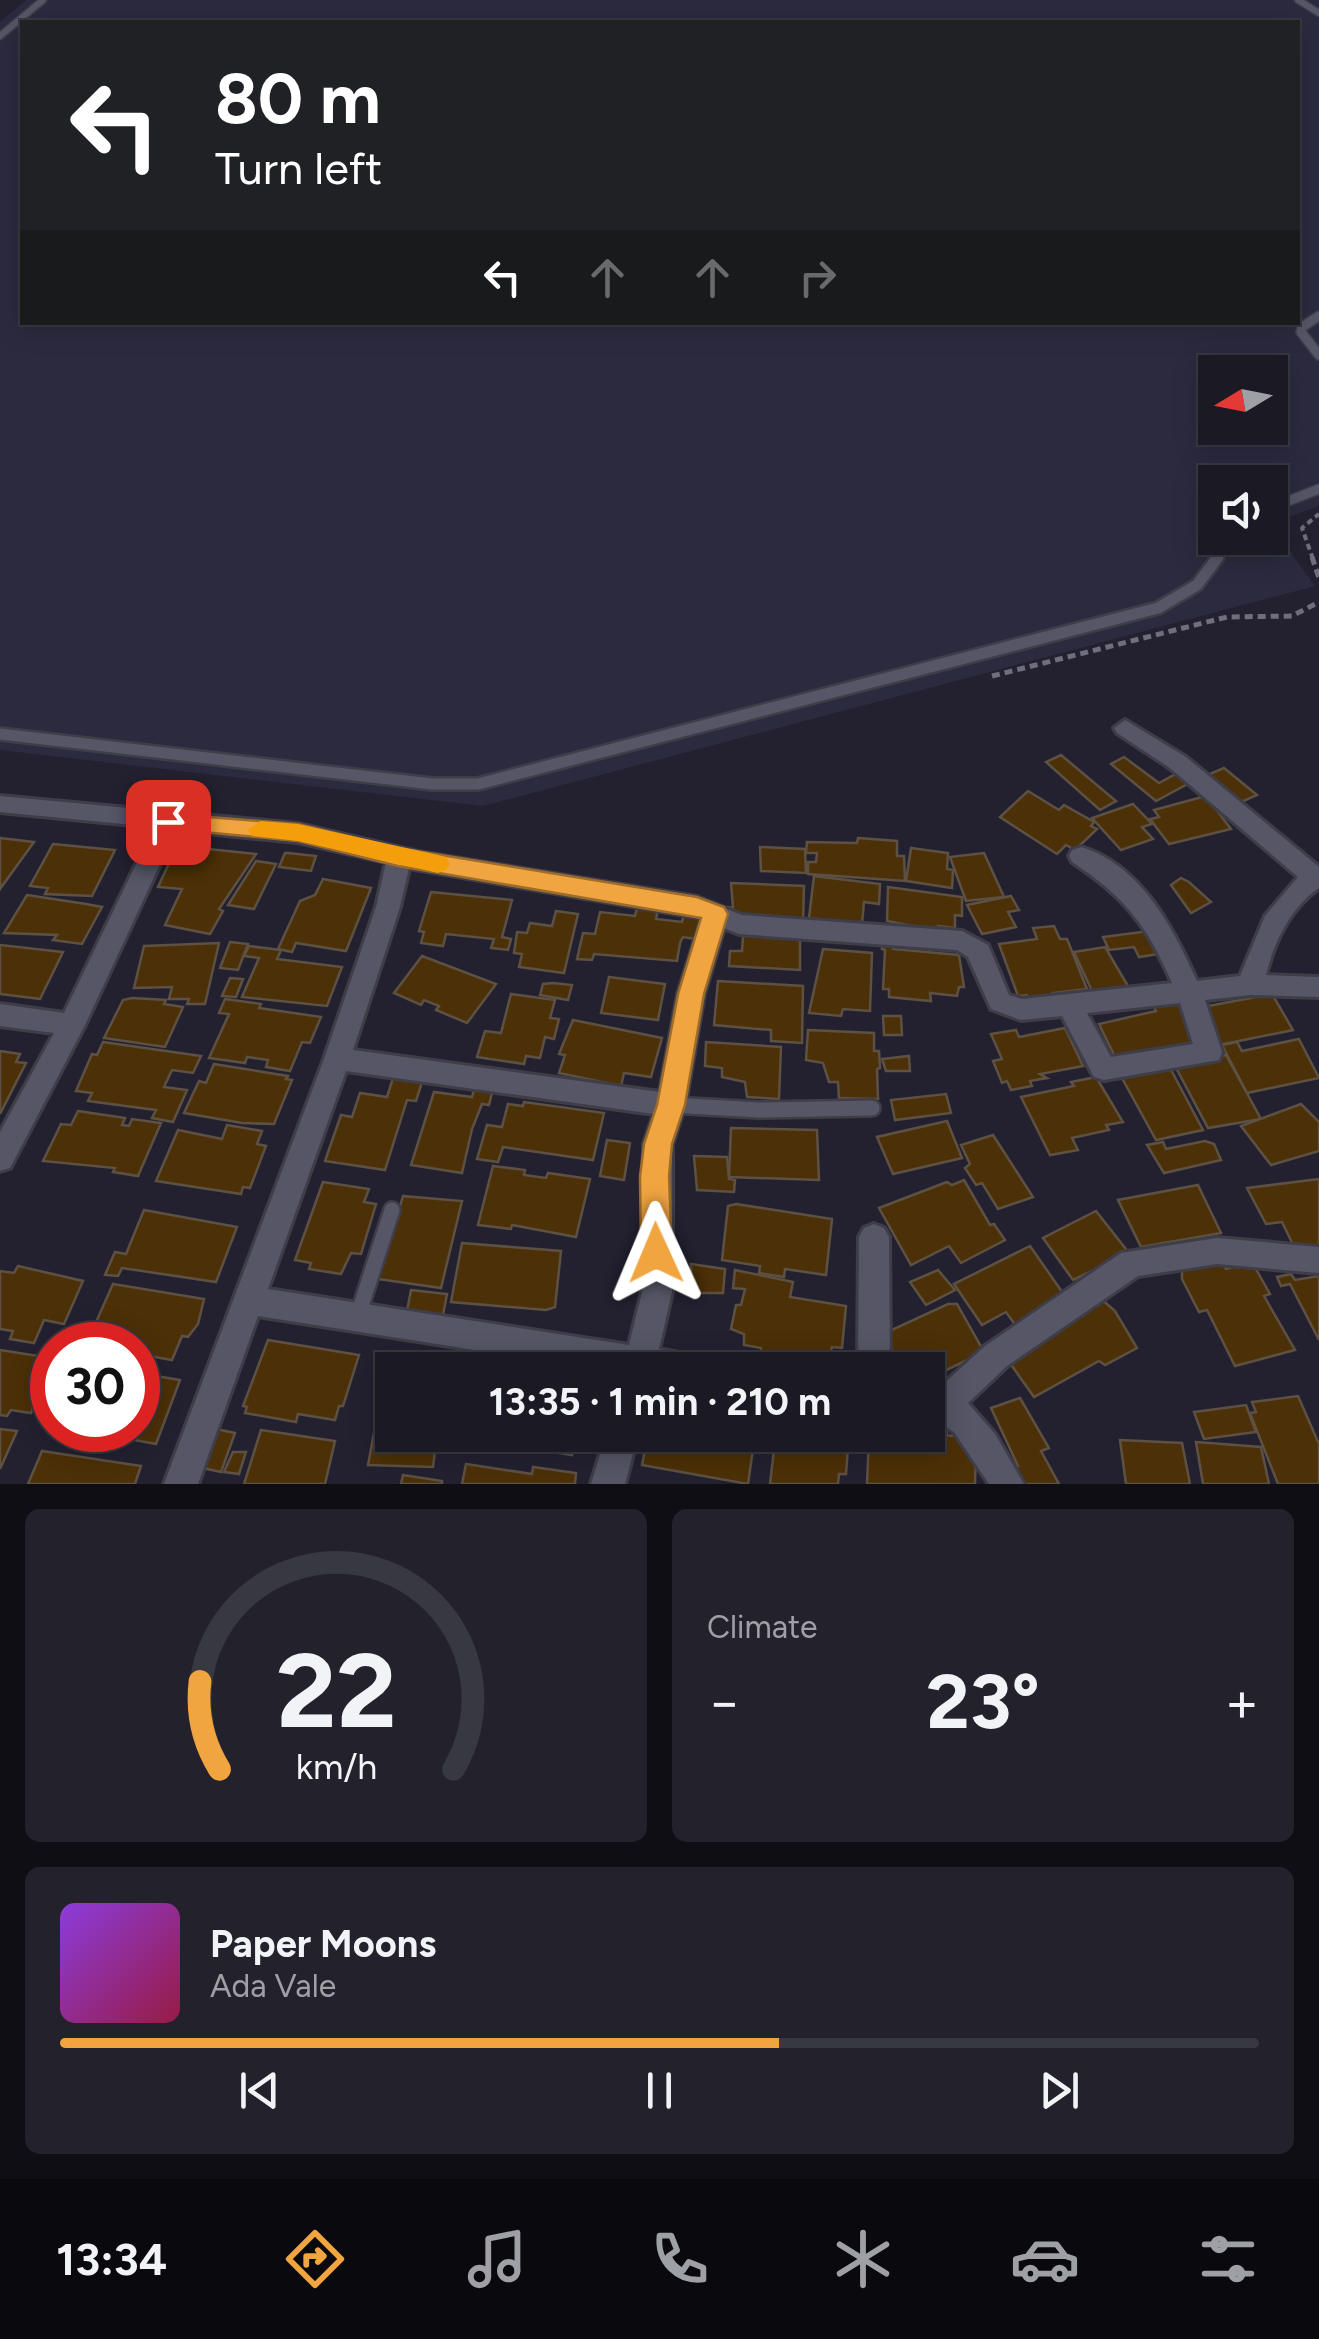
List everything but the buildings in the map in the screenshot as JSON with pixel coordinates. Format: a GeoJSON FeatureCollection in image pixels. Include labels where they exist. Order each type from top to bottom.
{"type":"FeatureCollection","features":[{"type":"Feature","properties":{"kind":"street"},"geometry":{"type":"LineString","coordinates":[[1125,728],[1192,770],[1265,838],[1318,878]]}},
{"type":"Feature","properties":{"kind":"street"},"geometry":{"type":"LineString","coordinates":[[0,804],[298,833],[398,857],[697,906],[739,924],[962,941],[979,952],[1000,1002],[1021,1010],[1252,985],[1319,987]]}},
{"type":"Feature","properties":{"kind":"street"},"geometry":{"type":"LineString","coordinates":[[0,1159],[72,1025],[168,822]]}},
{"type":"Feature","properties":{"kind":"street"},"geometry":{"type":"LineString","coordinates":[[1069,1005],[1100,1066],[1109,1070],[1208,1052],[1188,991],[1142,904],[1116,879],[1081,856]]}},
{"type":"Feature","properties":{"kind":"street"},"geometry":{"type":"LineString","coordinates":[[181,1484],[338,1059],[388,907],[398,857]]}},
{"type":"Feature","properties":{"kind":"street"},"geometry":{"type":"LineString","coordinates":[[1252,985],[1260,950],[1280,914],[1302,883],[1318,878]]}},
{"type":"Feature","properties":{"kind":"street"},"geometry":{"type":"LineString","coordinates":[[644,1352],[657,1292],[654,1176],[658,1144],[671,1105],[691,994],[716,914]]}},
{"type":"Feature","properties":{"kind":"street"},"geometry":{"type":"LineString","coordinates":[[0,1015],[72,1025]]}},
{"type":"Feature","properties":{"kind":"street"},"geometry":{"type":"LineString","coordinates":[[338,1059],[671,1105]]}},
{"type":"Feature","properties":{"kind":"street"},"geometry":{"type":"LineString","coordinates":[[874,1237],[874,1352]]}},
{"type":"Feature","properties":{"kind":"street"},"geometry":{"type":"LineString","coordinates":[[945,1396],[1132,1263],[1217,1251],[1319,1260]]}},
{"type":"Feature","properties":{"kind":"street"},"geometry":{"type":"LineString","coordinates":[[247,1300],[358,1315],[563,1352]]}},
{"type":"Feature","properties":{"kind":"street"},"geometry":{"type":"LineString","coordinates":[[945,1409],[979,1437],[1006,1484]]}},
{"type":"Feature","properties":{"kind":"street"},"geometry":{"type":"LineString","coordinates":[[608,1484],[617,1452]]}},
{"type":"Feature","properties":{"kind":"lane"},"geometry":{"type":"LineString","coordinates":[[0,36],[42,0]]}},
{"type":"Feature","properties":{"kind":"lane"},"geometry":{"type":"LineString","coordinates":[[1298,0],[1319,14]]}},
{"type":"Feature","properties":{"kind":"lane"},"geometry":{"type":"LineString","coordinates":[[1319,316],[1300,332],[1319,354]]}},
{"type":"Feature","properties":{"kind":"lane"},"geometry":{"type":"LineString","coordinates":[[1288,501],[1319,489]]}},
{"type":"Feature","properties":{"kind":"lane"},"geometry":{"type":"LineString","coordinates":[[0,734],[432,784],[503,780],[1158,608],[1197,586],[1220,555]]}},
{"type":"Feature","properties":{"kind":"lane"},"geometry":{"type":"LineString","coordinates":[[671,1105],[758,1110],[872,1108]]}},
{"type":"Feature","properties":{"kind":"lane"},"geometry":{"type":"LineString","coordinates":[[358,1315],[392,1210]]}},
{"type":"Feature","properties":{"kind":"path"},"geometry":{"type":"LineString","coordinates":[[1319,514],[1311,516],[1302,528],[1319,578]]}},
{"type":"Feature","properties":{"kind":"path"},"geometry":{"type":"LineString","coordinates":[[992,676],[1226,618],[1292,616],[1319,602]]}},
{"type":"Feature","properties":{"kind":"shaded area"},"geometry":{"type":"Polygon","coordinates":[[[26,0],[1319,0],[1319,506],[1288,517],[1288,465],[1198,465],[1198,555],[1288,555],[1288,549],[1315,586],[483,806],[0,750],[0,22],[26,0]]]}},
{"type":"Feature","properties":{"kind":"slow traffic"},"geometry":{"type":"LineString","coordinates":[[260,830],[298,833],[438,864]]}},
{"type":"Feature","properties":{"kind":"route"},"geometry":{"type":"LineString","coordinates":[[168,822],[298,833],[398,857],[697,906],[716,914],[691,994],[671,1105],[658,1144],[654,1176],[656,1253]]}}]}
